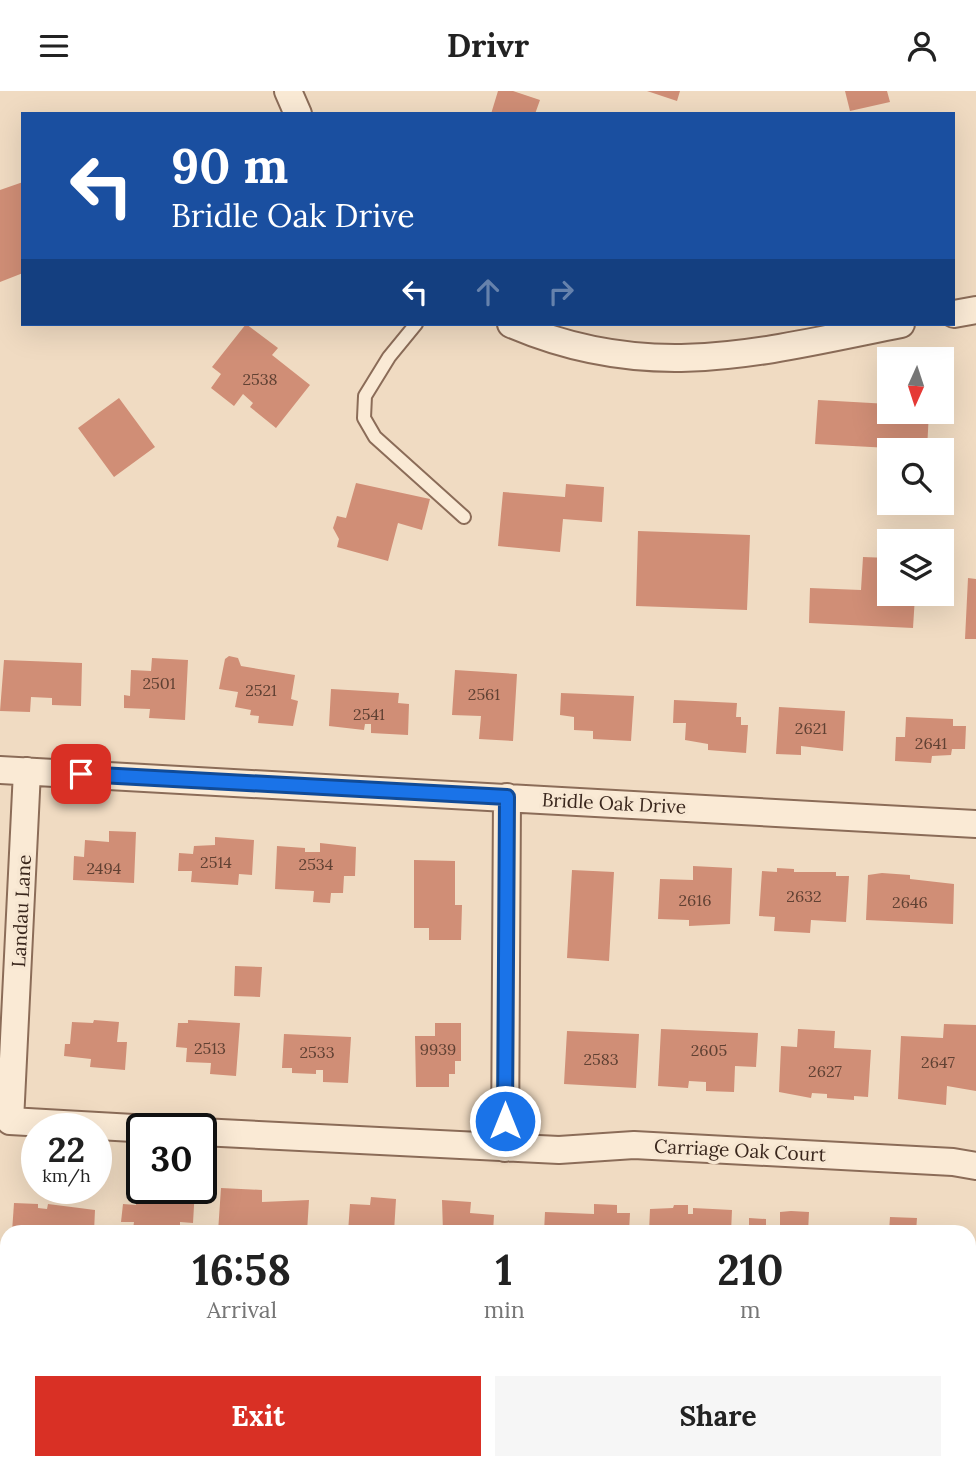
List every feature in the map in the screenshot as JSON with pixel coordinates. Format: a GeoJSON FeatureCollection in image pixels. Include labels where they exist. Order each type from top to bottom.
{"type":"FeatureCollection","features":[{"type":"Feature","properties":{"kind":"street"},"geometry":{"type":"LineString","coordinates":[[288,91],[297,112]]}},
{"type":"Feature","properties":{"kind":"street"},"geometry":{"type":"LineString","coordinates":[[955,314],[976,310]]}},
{"type":"Feature","properties":{"kind":"street"},"geometry":{"type":"LineString","coordinates":[[519,326],[581,348],[651,359],[686,360],[757,353],[891,326]]}},
{"type":"Feature","properties":{"kind":"street","name":"Bridle Oak Drive"},"geometry":{"type":"LineString","coordinates":[[0,770],[976,824]]}},
{"type":"Feature","properties":{"kind":"street","name":"Landau Lane"},"geometry":{"type":"LineString","coordinates":[[27,771],[10,1121],[126,1128]]}},
{"type":"Feature","properties":{"kind":"street"},"geometry":{"type":"LineString","coordinates":[[217,1133],[505,1148],[507,797]]}},
{"type":"Feature","properties":{"kind":"street","name":"Carriage Oak Court"},"geometry":{"type":"LineString","coordinates":[[505,1148],[559,1150],[634,1145],[953,1162],[976,1166]]}},
{"type":"Feature","properties":{"kind":"lane"},"geometry":{"type":"LineString","coordinates":[[414,326],[389,357],[365,396],[364,418],[375,437],[464,517]]}},
{"type":"Feature","properties":{"kind":"building"},"geometry":{"type":"Polygon","coordinates":[[[498,91],[513,91],[540,100],[536,112],[492,112],[498,91]]]}},
{"type":"Feature","properties":{"kind":"building"},"geometry":{"type":"Polygon","coordinates":[[[647,91],[680,91],[677,101],[647,91]]]}},
{"type":"Feature","properties":{"kind":"building"},"geometry":{"type":"Polygon","coordinates":[[[845,91],[887,91],[890,102],[850,111],[845,91]]]}},
{"type":"Feature","properties":{"kind":"building"},"geometry":{"type":"Polygon","coordinates":[[[21,183],[21,274],[0,282],[0,190],[21,183]]]}},
{"type":"Feature","properties":{"kind":"building"},"geometry":{"type":"Polygon","coordinates":[[[244,326],[249,326],[278,348],[272,355],[310,385],[276,428],[250,407],[253,403],[243,394],[234,406],[211,388],[221,374],[212,367],[244,326]]]}},
{"type":"Feature","properties":{"kind":"building"},"geometry":{"type":"Polygon","coordinates":[[[119,398],[155,447],[114,477],[78,428],[119,398]]]}},
{"type":"Feature","properties":{"kind":"building"},"geometry":{"type":"Polygon","coordinates":[[[818,400],[877,403],[877,424],[928,424],[928,438],[877,438],[877,447],[815,444],[818,400]]]}},
{"type":"Feature","properties":{"kind":"building"},"geometry":{"type":"Polygon","coordinates":[[[356,483],[430,499],[422,530],[398,523],[388,561],[337,547],[339,539],[333,528],[337,516],[346,518],[356,483]]]}},
{"type":"Feature","properties":{"kind":"building"},"geometry":{"type":"Polygon","coordinates":[[[566,484],[604,487],[602,522],[563,519],[560,552],[498,546],[503,492],[565,497],[566,484]]]}},
{"type":"Feature","properties":{"kind":"building"},"geometry":{"type":"Polygon","coordinates":[[[638,531],[750,535],[747,610],[636,606],[638,531]]]}},
{"type":"Feature","properties":{"kind":"building"},"geometry":{"type":"Polygon","coordinates":[[[863,557],[877,558],[877,606],[914,606],[913,628],[809,623],[810,588],[861,590],[863,557]]]}},
{"type":"Feature","properties":{"kind":"building"},"geometry":{"type":"Polygon","coordinates":[[[968,578],[976,579],[976,639],[965,639],[968,578]]]}},
{"type":"Feature","properties":{"kind":"building"},"geometry":{"type":"Polygon","coordinates":[[[229,656],[238,658],[241,666],[295,675],[291,699],[298,701],[293,726],[258,723],[259,716],[250,715],[251,710],[235,707],[238,692],[219,689],[225,659],[229,656]]]}},
{"type":"Feature","properties":{"kind":"building"},"geometry":{"type":"Polygon","coordinates":[[[152,658],[188,660],[185,720],[149,718],[150,709],[124,708],[124,695],[130,696],[131,670],[151,671],[152,658]]]}},
{"type":"Feature","properties":{"kind":"building"},"geometry":{"type":"Polygon","coordinates":[[[4,660],[82,663],[81,706],[52,705],[52,698],[31,697],[30,712],[0,711],[4,660]]]}},
{"type":"Feature","properties":{"kind":"building"},"geometry":{"type":"Polygon","coordinates":[[[455,670],[517,674],[513,741],[479,739],[481,716],[452,715],[455,670]]]}},
{"type":"Feature","properties":{"kind":"building"},"geometry":{"type":"Polygon","coordinates":[[[331,689],[399,693],[398,703],[409,704],[408,735],[371,733],[371,724],[365,724],[364,730],[329,726],[331,689]]]}},
{"type":"Feature","properties":{"kind":"building"},"geometry":{"type":"Polygon","coordinates":[[[561,693],[634,696],[631,741],[593,739],[593,731],[574,730],[574,717],[560,715],[561,693]]]}},
{"type":"Feature","properties":{"kind":"building"},"geometry":{"type":"Polygon","coordinates":[[[674,700],[737,703],[736,717],[741,717],[741,725],[748,725],[746,753],[708,750],[708,744],[685,740],[686,723],[673,723],[674,700]]]}},
{"type":"Feature","properties":{"kind":"building"},"geometry":{"type":"Polygon","coordinates":[[[779,707],[845,711],[843,751],[801,746],[801,755],[776,754],[779,707]]]}},
{"type":"Feature","properties":{"kind":"building"},"geometry":{"type":"Polygon","coordinates":[[[906,717],[953,719],[953,726],[966,726],[965,749],[952,749],[951,755],[932,756],[931,763],[895,761],[896,737],[905,737],[906,717]]]}},
{"type":"Feature","properties":{"kind":"building"},"geometry":{"type":"Polygon","coordinates":[[[109,831],[136,832],[134,883],[73,880],[74,856],[84,857],[85,840],[109,842],[109,831]]]}},
{"type":"Feature","properties":{"kind":"building"},"geometry":{"type":"Polygon","coordinates":[[[215,837],[254,840],[252,875],[239,874],[238,885],[191,882],[192,871],[178,871],[179,853],[193,854],[194,846],[215,845],[215,837]]]}},
{"type":"Feature","properties":{"kind":"building"},"geometry":{"type":"Polygon","coordinates":[[[320,843],[356,847],[355,876],[344,876],[343,893],[331,893],[330,903],[313,902],[314,891],[275,889],[277,846],[320,852],[320,843]]]}},
{"type":"Feature","properties":{"kind":"building"},"geometry":{"type":"Polygon","coordinates":[[[414,860],[455,861],[455,905],[462,905],[461,940],[429,940],[429,928],[414,928],[414,860]]]}},
{"type":"Feature","properties":{"kind":"building"},"geometry":{"type":"Polygon","coordinates":[[[693,866],[732,868],[730,924],[689,926],[689,920],[658,919],[660,879],[693,880],[693,866]]]}},
{"type":"Feature","properties":{"kind":"building"},"geometry":{"type":"Polygon","coordinates":[[[777,868],[794,869],[794,872],[836,872],[836,876],[849,876],[846,922],[811,920],[810,933],[774,931],[775,917],[759,916],[762,871],[777,872],[777,868]]]}},
{"type":"Feature","properties":{"kind":"building"},"geometry":{"type":"Polygon","coordinates":[[[572,870],[614,872],[609,961],[567,958],[572,870]]]}},
{"type":"Feature","properties":{"kind":"building"},"geometry":{"type":"Polygon","coordinates":[[[868,875],[910,875],[910,879],[954,884],[953,924],[866,920],[868,875]]]}},
{"type":"Feature","properties":{"kind":"building"},"geometry":{"type":"Polygon","coordinates":[[[235,966],[262,967],[260,997],[234,996],[235,966]]]}},
{"type":"Feature","properties":{"kind":"building"},"geometry":{"type":"Polygon","coordinates":[[[94,1020],[119,1022],[117,1042],[127,1042],[125,1070],[90,1067],[91,1059],[64,1056],[65,1044],[70,1044],[72,1022],[93,1023],[94,1020]]]}},
{"type":"Feature","properties":{"kind":"building"},"geometry":{"type":"Polygon","coordinates":[[[188,1020],[240,1023],[236,1076],[210,1074],[211,1063],[186,1062],[187,1048],[176,1047],[178,1023],[188,1023],[188,1020]]]}},
{"type":"Feature","properties":{"kind":"building"},"geometry":{"type":"Polygon","coordinates":[[[435,1023],[461,1023],[461,1061],[455,1061],[455,1074],[449,1074],[449,1087],[416,1087],[415,1036],[435,1036],[435,1023]]]}},
{"type":"Feature","properties":{"kind":"building"},"geometry":{"type":"Polygon","coordinates":[[[944,1024],[976,1025],[976,1091],[947,1086],[946,1105],[898,1099],[901,1036],[943,1038],[944,1024]]]}},
{"type":"Feature","properties":{"kind":"building"},"geometry":{"type":"Polygon","coordinates":[[[661,1029],[758,1033],[756,1067],[735,1066],[734,1092],[706,1091],[706,1082],[689,1081],[688,1088],[658,1086],[661,1029]]]}},
{"type":"Feature","properties":{"kind":"building"},"geometry":{"type":"Polygon","coordinates":[[[798,1029],[835,1031],[834,1048],[871,1050],[868,1097],[854,1096],[854,1100],[827,1098],[827,1094],[812,1093],[811,1098],[779,1092],[781,1046],[797,1047],[798,1029]]]}},
{"type":"Feature","properties":{"kind":"building"},"geometry":{"type":"Polygon","coordinates":[[[567,1031],[639,1034],[636,1088],[564,1084],[567,1031]]]}},
{"type":"Feature","properties":{"kind":"building"},"geometry":{"type":"Polygon","coordinates":[[[284,1034],[351,1037],[348,1083],[323,1082],[323,1070],[316,1070],[316,1074],[292,1073],[292,1068],[282,1068],[284,1034]]]}},
{"type":"Feature","properties":{"kind":"building"},"geometry":{"type":"Polygon","coordinates":[[[221,1188],[262,1190],[262,1202],[309,1200],[307,1225],[218,1225],[221,1188]]]}},
{"type":"Feature","properties":{"kind":"building"},"geometry":{"type":"Polygon","coordinates":[[[371,1197],[396,1199],[394,1225],[348,1225],[350,1204],[370,1205],[371,1197]]]}},
{"type":"Feature","properties":{"kind":"building"},"geometry":{"type":"Polygon","coordinates":[[[442,1200],[471,1202],[470,1213],[494,1215],[493,1225],[443,1225],[442,1200]]]}},
{"type":"Feature","properties":{"kind":"building"},"geometry":{"type":"Polygon","coordinates":[[[14,1203],[38,1204],[38,1208],[47,1209],[48,1204],[95,1210],[94,1225],[12,1225],[14,1203]]]}},
{"type":"Feature","properties":{"kind":"building"},"geometry":{"type":"Polygon","coordinates":[[[123,1204],[194,1204],[193,1223],[134,1225],[134,1222],[121,1222],[123,1204]]]}},
{"type":"Feature","properties":{"kind":"building"},"geometry":{"type":"Polygon","coordinates":[[[594,1204],[617,1205],[617,1213],[630,1213],[629,1225],[544,1225],[545,1212],[594,1214],[594,1204]]]}},
{"type":"Feature","properties":{"kind":"building"},"geometry":{"type":"Polygon","coordinates":[[[674,1205],[688,1205],[688,1214],[693,1214],[693,1208],[732,1210],[731,1225],[649,1225],[650,1209],[673,1208],[674,1205]]]}},
{"type":"Feature","properties":{"kind":"building"},"geometry":{"type":"Polygon","coordinates":[[[780,1212],[809,1212],[808,1225],[780,1225],[780,1212]]]}},
{"type":"Feature","properties":{"kind":"building"},"geometry":{"type":"Polygon","coordinates":[[[890,1217],[917,1218],[916,1225],[889,1225],[890,1217]]]}},
{"type":"Feature","properties":{"kind":"building"},"geometry":{"type":"Polygon","coordinates":[[[749,1218],[766,1219],[766,1225],[749,1225],[749,1218]]]}},
{"type":"Feature","properties":{"kind":"route"},"geometry":{"type":"LineString","coordinates":[[81,774],[507,797],[505,1121]]}}]}
